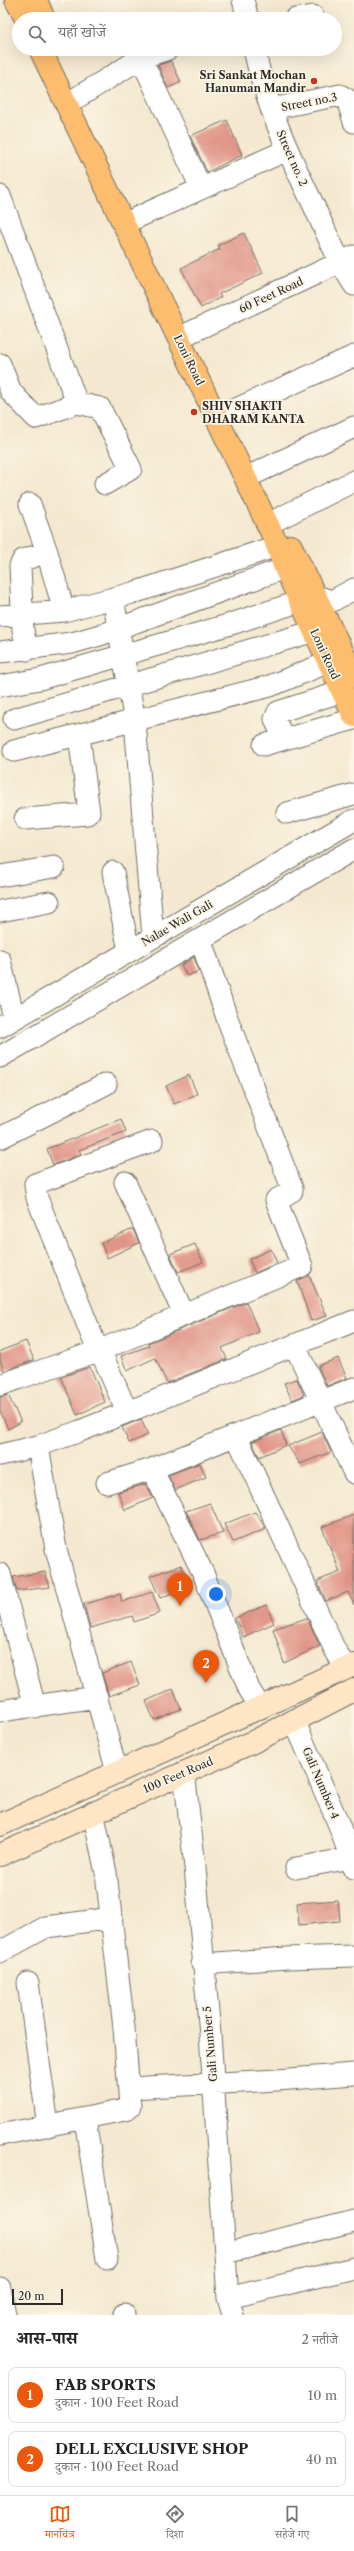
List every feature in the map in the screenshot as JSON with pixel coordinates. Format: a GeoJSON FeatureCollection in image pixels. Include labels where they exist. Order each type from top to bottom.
{"type":"FeatureCollection","features":[{"type":"Feature","properties":{"kind":"highway"},"geometry":{"type":"LineString","coordinates":[[16,0],[22,12]]}},
{"type":"Feature","properties":{"kind":"highway"},"geometry":{"type":"LineString","coordinates":[[36,0],[41,12]]}},
{"type":"Feature","properties":{"kind":"highway","name":"Loni Road"},"geometry":{"type":"LineString","coordinates":[[43,56],[277,546],[286,568],[316,599],[315,631],[329,662],[348,684]]}},
{"type":"Feature","properties":{"kind":"highway","name":"Loni Road"},"geometry":{"type":"LineString","coordinates":[[60,56],[189,334],[316,599],[348,684],[354,717]]}},
{"type":"Feature","properties":{"kind":"main road"},"geometry":{"type":"LineString","coordinates":[[0,1825],[350,1666]]}},
{"type":"Feature","properties":{"kind":"main road","name":"100 Feet Road"},"geometry":{"type":"LineString","coordinates":[[0,1855],[93,1812],[253,1742],[354,1690]]}},
{"type":"Feature","properties":{"kind":"main road"},"geometry":{"type":"LineString","coordinates":[[284,1696],[294,1720]]}},
{"type":"Feature","properties":{"kind":"street"},"geometry":{"type":"LineString","coordinates":[[243,0],[246,12]]}},
{"type":"Feature","properties":{"kind":"street"},"geometry":{"type":"LineString","coordinates":[[78,97],[141,58],[147,56]]}},
{"type":"Feature","properties":{"kind":"street","name":"Street no. 2"},"geometry":{"type":"LineString","coordinates":[[256,56],[271,110],[287,150],[347,260],[354,285]]}},
{"type":"Feature","properties":{"kind":"street"},"geometry":{"type":"LineString","coordinates":[[141,58],[202,188]]}},
{"type":"Feature","properties":{"kind":"street","name":"Street no.3"},"geometry":{"type":"LineString","coordinates":[[271,110],[340,95],[344,96],[348,102],[354,122]]}},
{"type":"Feature","properties":{"kind":"street"},"geometry":{"type":"LineString","coordinates":[[136,218],[287,150]]}},
{"type":"Feature","properties":{"kind":"street"},"geometry":{"type":"LineString","coordinates":[[0,196],[77,402]]}},
{"type":"Feature","properties":{"kind":"street","name":"60 Feet Road"},"geometry":{"type":"LineString","coordinates":[[189,334],[347,260]]}},
{"type":"Feature","properties":{"kind":"street"},"geometry":{"type":"LineString","coordinates":[[227,413],[354,356]]}},
{"type":"Feature","properties":{"kind":"street"},"geometry":{"type":"LineString","coordinates":[[0,364],[11,392],[33,416],[38,418],[77,402],[100,408],[131,467],[130,470],[105,484]]}},
{"type":"Feature","properties":{"kind":"street"},"geometry":{"type":"LineString","coordinates":[[256,473],[354,427]]}},
{"type":"Feature","properties":{"kind":"street"},"geometry":{"type":"LineString","coordinates":[[278,519],[354,481]]}},
{"type":"Feature","properties":{"kind":"street"},"geometry":{"type":"LineString","coordinates":[[30,504],[64,611]]}},
{"type":"Feature","properties":{"kind":"street"},"geometry":{"type":"LineString","coordinates":[[0,616],[64,611],[113,598],[277,546]]}},
{"type":"Feature","properties":{"kind":"street"},"geometry":{"type":"LineString","coordinates":[[27,650],[22,614],[20,563],[46,552]]}},
{"type":"Feature","properties":{"kind":"street"},"geometry":{"type":"LineString","coordinates":[[0,652],[27,650],[72,643],[286,568]]}},
{"type":"Feature","properties":{"kind":"street"},"geometry":{"type":"LineString","coordinates":[[0,686],[40,679],[354,589]]}},
{"type":"Feature","properties":{"kind":"street"},"geometry":{"type":"LineString","coordinates":[[113,598],[135,722],[153,937]]}},
{"type":"Feature","properties":{"kind":"street"},"geometry":{"type":"LineString","coordinates":[[14,719],[315,631]]}},
{"type":"Feature","properties":{"kind":"street"},"geometry":{"type":"LineString","coordinates":[[14,751],[135,722],[270,686],[329,662]]}},
{"type":"Feature","properties":{"kind":"street"},"geometry":{"type":"LineString","coordinates":[[348,684],[278,712],[275,719],[273,741],[354,717]]}},
{"type":"Feature","properties":{"kind":"street"},"geometry":{"type":"LineString","coordinates":[[25,819],[88,814],[89,812],[79,735]]}},
{"type":"Feature","properties":{"kind":"street"},"geometry":{"type":"LineString","coordinates":[[287,813],[354,794]]}},
{"type":"Feature","properties":{"kind":"street","name":"Nalae Wali Gali"},"geometry":{"type":"LineString","coordinates":[[7,1023],[354,820]]}},
{"type":"Feature","properties":{"kind":"street"},"geometry":{"type":"LineString","coordinates":[[0,1057],[201,941],[354,849]]}},
{"type":"Feature","properties":{"kind":"street"},"geometry":{"type":"LineString","coordinates":[[0,876],[54,867]]}},
{"type":"Feature","properties":{"kind":"street"},"geometry":{"type":"LineString","coordinates":[[113,872],[129,951]]}},
{"type":"Feature","properties":{"kind":"street"},"geometry":{"type":"LineString","coordinates":[[0,911],[49,902]]}},
{"type":"Feature","properties":{"kind":"street"},"geometry":{"type":"LineString","coordinates":[[2,1380],[98,1351],[302,1266],[276,1200],[292,1191],[292,1188],[234,1037],[201,941]]}},
{"type":"Feature","properties":{"kind":"street"},"geometry":{"type":"LineString","coordinates":[[0,960],[7,1023]]}},
{"type":"Feature","properties":{"kind":"street"},"geometry":{"type":"LineString","coordinates":[[0,1138],[106,1084]]}},
{"type":"Feature","properties":{"kind":"street"},"geometry":{"type":"LineString","coordinates":[[127,1412],[101,1352],[98,1351],[37,1198],[35,1184],[152,1141]]}},
{"type":"Feature","properties":{"kind":"street"},"geometry":{"type":"LineString","coordinates":[[125,1182],[184,1315]]}},
{"type":"Feature","properties":{"kind":"street"},"geometry":{"type":"LineString","coordinates":[[0,1455],[38,1446],[296,1346],[354,1321]]}},
{"type":"Feature","properties":{"kind":"street"},"geometry":{"type":"LineString","coordinates":[[296,1346],[354,1473]]}},
{"type":"Feature","properties":{"kind":"street"},"geometry":{"type":"LineString","coordinates":[[107,1483],[152,1469],[354,1388]]}},
{"type":"Feature","properties":{"kind":"street"},"geometry":{"type":"LineString","coordinates":[[236,1435],[335,1650],[350,1666]]}},
{"type":"Feature","properties":{"kind":"street"},"geometry":{"type":"LineString","coordinates":[[38,1446],[56,1549],[117,1772]]}},
{"type":"Feature","properties":{"kind":"street"},"geometry":{"type":"LineString","coordinates":[[152,1469],[216,1601],[249,1689],[260,1708]]}},
{"type":"Feature","properties":{"kind":"street"},"geometry":{"type":"LineString","coordinates":[[0,1574],[6,1624],[35,1707]]}},
{"type":"Feature","properties":{"kind":"street"},"geometry":{"type":"LineString","coordinates":[[0,1711],[97,1697]]}},
{"type":"Feature","properties":{"kind":"street","name":"Gali Number 4"},"geometry":{"type":"LineString","coordinates":[[294,1720],[353,1863]]}},
{"type":"Feature","properties":{"kind":"street","name":"Gali Number 5"},"geometry":{"type":"LineString","coordinates":[[184,1772],[195,1867],[213,2083],[225,2253],[231,2306]]}},
{"type":"Feature","properties":{"kind":"street"},"geometry":{"type":"LineString","coordinates":[[0,2135],[85,2119],[128,2108],[130,2104],[112,1918],[106,1874],[93,1812]]}},
{"type":"Feature","properties":{"kind":"street"},"geometry":{"type":"LineString","coordinates":[[296,1868],[353,1863]]}},
{"type":"Feature","properties":{"kind":"street"},"geometry":{"type":"LineString","coordinates":[[0,1952],[46,1927],[112,1918]]}},
{"type":"Feature","properties":{"kind":"street"},"geometry":{"type":"LineString","coordinates":[[202,1964],[287,1958],[354,1956]]}},
{"type":"Feature","properties":{"kind":"street"},"geometry":{"type":"LineString","coordinates":[[28,1983],[48,2126]]}},
{"type":"Feature","properties":{"kind":"street"},"geometry":{"type":"LineString","coordinates":[[129,2088],[354,2074]]}},
{"type":"Feature","properties":{"kind":"street"},"geometry":{"type":"LineString","coordinates":[[85,2119],[107,2259]]}},
{"type":"Feature","properties":{"kind":"street"},"geometry":{"type":"LineString","coordinates":[[225,2253],[354,2221]]}},
{"type":"Feature","properties":{"kind":"street"},"geometry":{"type":"LineString","coordinates":[[231,2306],[354,2268]]}},
{"type":"Feature","properties":{"kind":"street"},"geometry":{"type":"LineString","coordinates":[[0,2288],[5,2315]]}},
{"type":"Feature","properties":{"kind":"building"},"geometry":{"type":"Polygon","coordinates":[[[171,61],[181,82],[168,88],[158,65],[171,61]]]}},
{"type":"Feature","properties":{"kind":"building"},"geometry":{"type":"Polygon","coordinates":[[[227,120],[242,155],[207,172],[190,136],[227,120]]]}},
{"type":"Feature","properties":{"kind":"building"},"geometry":{"type":"Polygon","coordinates":[[[244,233],[263,273],[219,294],[221,297],[201,308],[181,268],[220,249],[218,245],[244,233]]]}},
{"type":"Feature","properties":{"kind":"building"},"geometry":{"type":"Polygon","coordinates":[[[194,957],[199,971],[187,976],[181,965],[194,957]]]}},
{"type":"Feature","properties":{"kind":"building"},"geometry":{"type":"Polygon","coordinates":[[[189,1075],[197,1094],[174,1104],[166,1086],[189,1075]]]}},
{"type":"Feature","properties":{"kind":"building"},"geometry":{"type":"Polygon","coordinates":[[[121,1119],[126,1132],[79,1150],[81,1154],[53,1165],[47,1149],[121,1119]]]}},
{"type":"Feature","properties":{"kind":"building"},"geometry":{"type":"Polygon","coordinates":[[[133,1229],[139,1243],[107,1258],[101,1243],[133,1229]]]}},
{"type":"Feature","properties":{"kind":"building"},"geometry":{"type":"Polygon","coordinates":[[[195,1244],[203,1262],[178,1272],[170,1254],[195,1244]]]}},
{"type":"Feature","properties":{"kind":"building"},"geometry":{"type":"Polygon","coordinates":[[[271,1249],[277,1263],[255,1273],[249,1259],[271,1249]]]}},
{"type":"Feature","properties":{"kind":"building"},"geometry":{"type":"Polygon","coordinates":[[[309,1275],[327,1316],[311,1321],[297,1281],[309,1275]]]}},
{"type":"Feature","properties":{"kind":"building"},"geometry":{"type":"Polygon","coordinates":[[[246,1302],[259,1332],[222,1348],[227,1359],[167,1383],[155,1358],[127,1371],[121,1356],[149,1346],[148,1343],[246,1302]]]}},
{"type":"Feature","properties":{"kind":"building"},"geometry":{"type":"Polygon","coordinates":[[[26,1341],[34,1360],[4,1371],[0,1360],[0,1351],[26,1341]]]}},
{"type":"Feature","properties":{"kind":"building"},"geometry":{"type":"Polygon","coordinates":[[[338,1358],[347,1378],[327,1386],[318,1366],[338,1358]]]}},
{"type":"Feature","properties":{"kind":"building"},"geometry":{"type":"Polygon","coordinates":[[[90,1367],[105,1402],[77,1415],[61,1377],[90,1367]]]}},
{"type":"Feature","properties":{"kind":"building"},"geometry":{"type":"Polygon","coordinates":[[[297,1379],[304,1395],[292,1400],[284,1383],[297,1379]]]}},
{"type":"Feature","properties":{"kind":"building"},"geometry":{"type":"Polygon","coordinates":[[[8,1395],[21,1422],[8,1429],[0,1411],[0,1397],[8,1395]]]}},
{"type":"Feature","properties":{"kind":"building"},"geometry":{"type":"Polygon","coordinates":[[[141,1419],[148,1435],[129,1443],[122,1427],[141,1419]]]}},
{"type":"Feature","properties":{"kind":"building"},"geometry":{"type":"Polygon","coordinates":[[[281,1430],[286,1445],[259,1457],[252,1442],[281,1430]]]}},
{"type":"Feature","properties":{"kind":"building"},"geometry":{"type":"Polygon","coordinates":[[[322,1432],[331,1452],[300,1464],[288,1446],[322,1432]]]}},
{"type":"Feature","properties":{"kind":"building"},"geometry":{"type":"Polygon","coordinates":[[[200,1463],[206,1477],[175,1490],[168,1475],[200,1463]]]}},
{"type":"Feature","properties":{"kind":"building"},"geometry":{"type":"Polygon","coordinates":[[[146,1484],[153,1498],[125,1510],[118,1492],[146,1484]]]}},
{"type":"Feature","properties":{"kind":"building"},"geometry":{"type":"Polygon","coordinates":[[[210,1503],[223,1533],[200,1540],[186,1511],[210,1503]]]}},
{"type":"Feature","properties":{"kind":"building"},"geometry":{"type":"Polygon","coordinates":[[[255,1512],[266,1529],[233,1542],[224,1524],[255,1512]]]}},
{"type":"Feature","properties":{"kind":"building"},"geometry":{"type":"Polygon","coordinates":[[[354,1515],[354,1605],[348,1592],[326,1601],[317,1581],[340,1572],[322,1527],[354,1515]]]}},
{"type":"Feature","properties":{"kind":"building"},"geometry":{"type":"Polygon","coordinates":[[[181,1565],[191,1585],[160,1598],[150,1576],[181,1565]]]}},
{"type":"Feature","properties":{"kind":"building"},"geometry":{"type":"Polygon","coordinates":[[[45,1572],[50,1587],[17,1591],[13,1577],[45,1572]]]}},
{"type":"Feature","properties":{"kind":"building"},"geometry":{"type":"Polygon","coordinates":[[[152,1592],[160,1613],[134,1622],[132,1616],[90,1628],[84,1604],[120,1594],[122,1602],[152,1592]]]}},
{"type":"Feature","properties":{"kind":"building"},"geometry":{"type":"Polygon","coordinates":[[[266,1605],[274,1623],[243,1637],[235,1618],[266,1605]]]}},
{"type":"Feature","properties":{"kind":"building"},"geometry":{"type":"Polygon","coordinates":[[[307,1618],[320,1646],[284,1663],[273,1629],[307,1618]]]}},
{"type":"Feature","properties":{"kind":"building"},"geometry":{"type":"Polygon","coordinates":[[[131,1662],[140,1685],[109,1696],[102,1673],[131,1662]]]}},
{"type":"Feature","properties":{"kind":"building"},"geometry":{"type":"Polygon","coordinates":[[[173,1689],[181,1709],[154,1720],[146,1701],[173,1689]]]}},
{"type":"Feature","properties":{"kind":"building"},"geometry":{"type":"Polygon","coordinates":[[[338,1900],[340,1921],[299,1925],[297,1903],[338,1900]]]}},
{"type":"Feature","properties":{"kind":"place","name":"Sri Sankat Mochan Hanuman Mandir"},"geometry":{"type":"Point","coordinates":[314,81]}},
{"type":"Feature","properties":{"kind":"place","name":"SHIV SHAKTI DHARAM KANTA"},"geometry":{"type":"Point","coordinates":[194,412]}},
{"type":"Feature","properties":{"kind":"place","name":"FAB SPORTS"},"geometry":{"type":"Point","coordinates":[180,1606]}},
{"type":"Feature","properties":{"kind":"place","name":"DELL EXCLUSIVE SHOP"},"geometry":{"type":"Point","coordinates":[206,1683]}}]}
